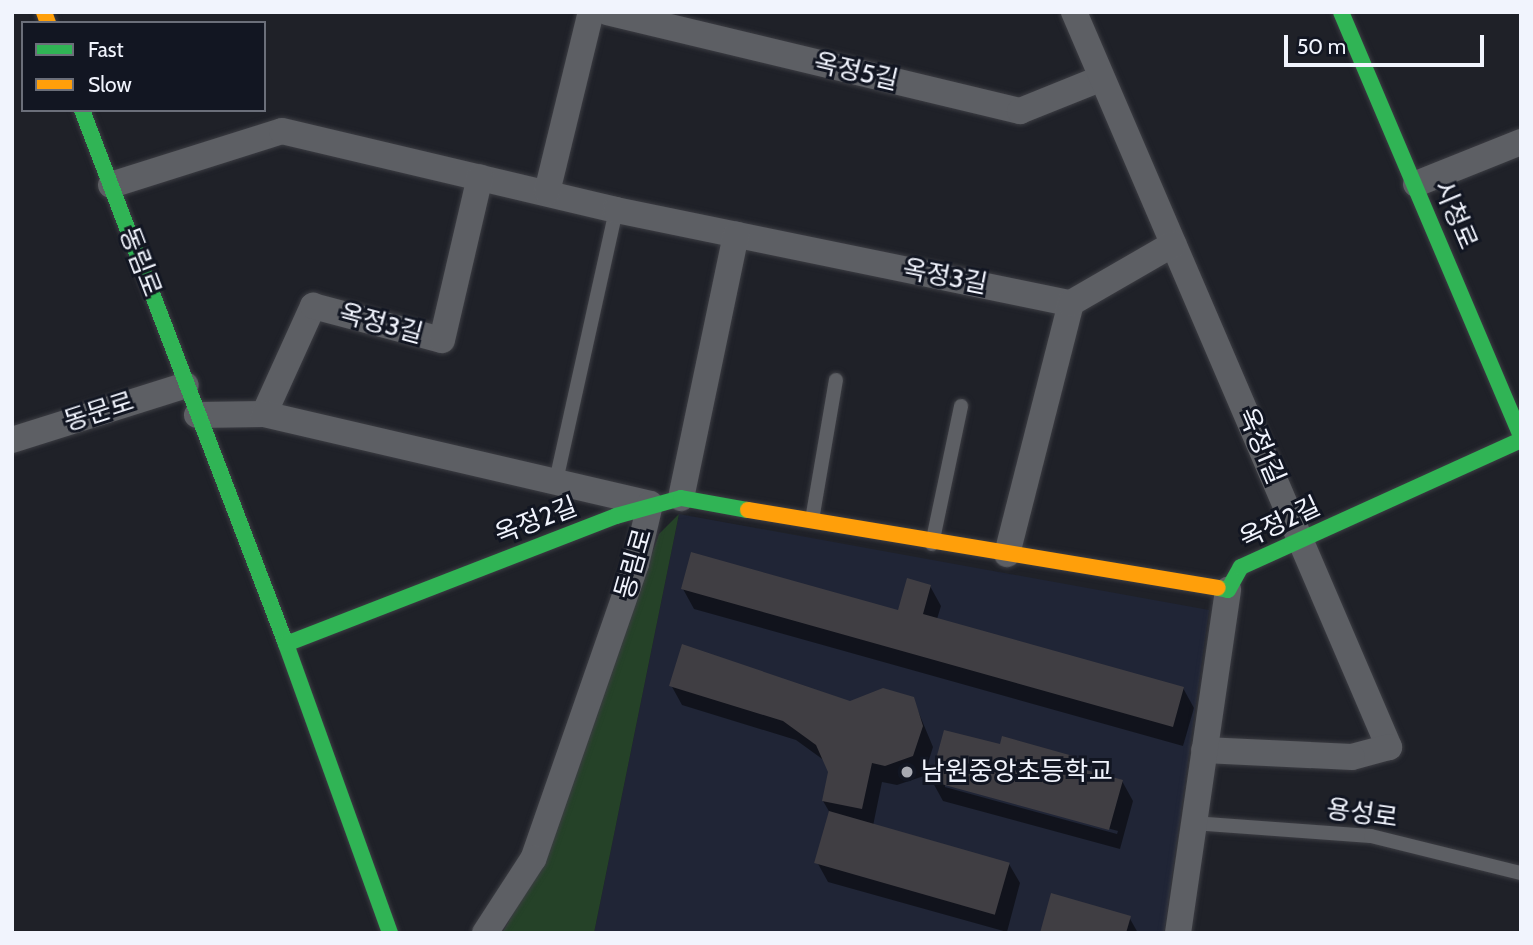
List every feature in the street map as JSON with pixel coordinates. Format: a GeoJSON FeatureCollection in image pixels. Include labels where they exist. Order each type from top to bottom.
{"type":"FeatureCollection","features":[{"type":"Feature","properties":{"kind":"street"},"geometry":{"type":"LineString","coordinates":[[547,192],[591,12]]}},
{"type":"Feature","properties":{"kind":"street","name":"옥정5길"},"geometry":{"type":"LineString","coordinates":[[607,12],[1020,111],[1102,78]]}},
{"type":"Feature","properties":{"kind":"street","name":"옥정1길"},"geometry":{"type":"LineString","coordinates":[[1074,12],[1389,747],[1352,757],[1204,750]]}},
{"type":"Feature","properties":{"kind":"street","name":"시청로"},"geometry":{"type":"LineString","coordinates":[[1341,12],[1416,184],[1521,438]]}},
{"type":"Feature","properties":{"kind":"street","name":"동림로"},"geometry":{"type":"LineString","coordinates":[[83,112],[286,644],[381,930]]}},
{"type":"Feature","properties":{"kind":"street","name":"옥정3길"},"geometry":{"type":"LineString","coordinates":[[111,185],[282,131],[547,192],[616,211],[1071,303]]}},
{"type":"Feature","properties":{"kind":"street"},"geometry":{"type":"LineString","coordinates":[[1416,184],[1521,142]]}},
{"type":"Feature","properties":{"kind":"street","name":"옥정3길"},"geometry":{"type":"LineString","coordinates":[[264,414],[313,306],[442,340],[480,177]]}},
{"type":"Feature","properties":{"kind":"street"},"geometry":{"type":"LineString","coordinates":[[681,498],[736,235]]}},
{"type":"Feature","properties":{"kind":"street"},"geometry":{"type":"LineString","coordinates":[[1007,554],[1071,303],[1173,244]]}},
{"type":"Feature","properties":{"kind":"street","name":"동문로"},"geometry":{"type":"LineString","coordinates":[[12,440],[186,385]]}},
{"type":"Feature","properties":{"kind":"street","name":"동림로"},"geometry":{"type":"LineString","coordinates":[[197,415],[264,414],[650,504],[636,564],[533,859],[485,933]]}},
{"type":"Feature","properties":{"kind":"street","name":"옥정2길"},"geometry":{"type":"LineString","coordinates":[[286,644],[650,504],[681,498],[932,544],[1228,590],[1241,567],[1521,438]]}},
{"type":"Feature","properties":{"kind":"street"},"geometry":{"type":"LineString","coordinates":[[1178,933],[1228,590]]}},
{"type":"Feature","properties":{"kind":"lane"},"geometry":{"type":"LineString","coordinates":[[556,481],[616,211]]}},
{"type":"Feature","properties":{"kind":"lane"},"geometry":{"type":"LineString","coordinates":[[812,523],[836,380]]}},
{"type":"Feature","properties":{"kind":"lane"},"geometry":{"type":"LineString","coordinates":[[932,544],[961,405]]}},
{"type":"Feature","properties":{"kind":"lane","name":"용성로"},"geometry":{"type":"LineString","coordinates":[[1193,823],[1371,836],[1521,873]]}},
{"type":"Feature","properties":{"kind":"shaded area","name":"남원중앙초등학교"},"geometry":{"type":"Polygon","coordinates":[[[679,514],[1209,610],[1164,933],[594,933],[679,514]]]}},
{"type":"Feature","properties":{"kind":"green space"},"geometry":{"type":"Polygon","coordinates":[[[679,514],[594,933],[502,933],[543,862],[659,534],[679,514]]]}},
{"type":"Feature","properties":{"kind":"building"},"geometry":{"type":"Polygon","coordinates":[[[691,552],[898,610],[907,578],[931,585],[923,614],[1184,687],[1173,727],[681,589],[691,552]]]}},
{"type":"Feature","properties":{"kind":"building"},"geometry":{"type":"Polygon","coordinates":[[[682,644],[850,701],[883,688],[914,697],[923,726],[913,756],[885,766],[872,763],[862,809],[822,801],[828,772],[816,745],[783,721],[669,686],[682,644]]]}},
{"type":"Feature","properties":{"kind":"building"},"geometry":{"type":"Polygon","coordinates":[[[944,730],[1000,744],[1002,736],[1073,756],[1071,766],[1123,780],[1109,830],[930,781],[944,730]]]}},
{"type":"Feature","properties":{"kind":"building"},"geometry":{"type":"Polygon","coordinates":[[[829,811],[1010,863],[995,915],[814,863],[829,811]]]}},
{"type":"Feature","properties":{"kind":"building"},"geometry":{"type":"Polygon","coordinates":[[[1051,893],[1131,916],[1126,933],[1040,933],[1051,893]]]}},
{"type":"Feature","properties":{"kind":"traffic: fast"},"geometry":{"type":"LineString","coordinates":[[1341,12],[1521,437]]}},
{"type":"Feature","properties":{"kind":"traffic: fast"},"geometry":{"type":"LineString","coordinates":[[83,112],[286,644],[390,933]]}},
{"type":"Feature","properties":{"kind":"traffic: fast"},"geometry":{"type":"LineString","coordinates":[[1218,588],[1228,590],[1241,567],[1521,440]]}},
{"type":"Feature","properties":{"kind":"traffic: fast"},"geometry":{"type":"LineString","coordinates":[[286,644],[616,516],[681,498],[748,510]]}},
{"type":"Feature","properties":{"kind":"traffic: slow"},"geometry":{"type":"LineString","coordinates":[[44,12],[47,21]]}},
{"type":"Feature","properties":{"kind":"traffic: slow"},"geometry":{"type":"LineString","coordinates":[[748,510],[1218,588]]}},
{"type":"Feature","properties":{"kind":"place","name":"남원중앙초등학교"},"geometry":{"type":"Point","coordinates":[907,772]}}]}
